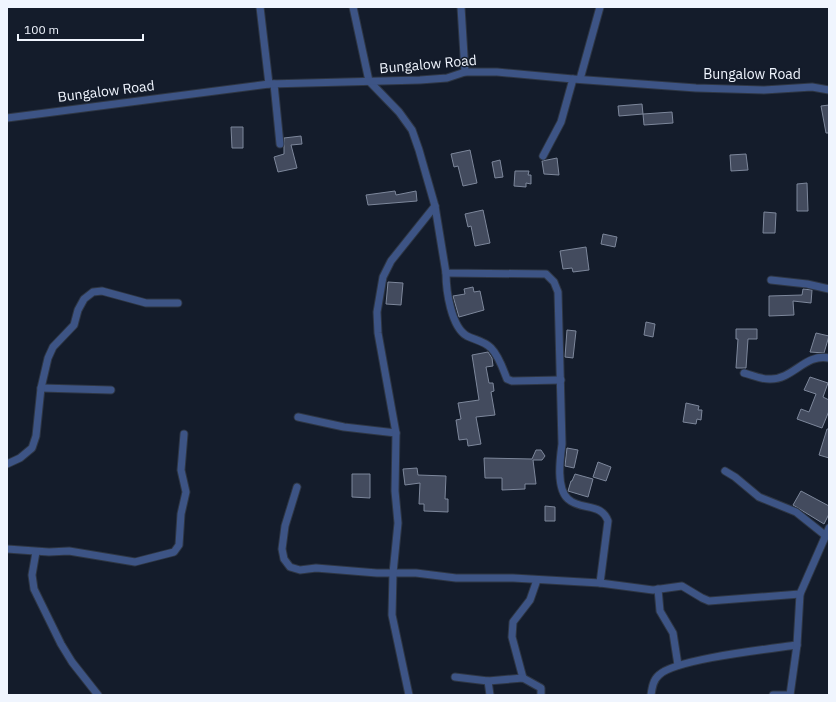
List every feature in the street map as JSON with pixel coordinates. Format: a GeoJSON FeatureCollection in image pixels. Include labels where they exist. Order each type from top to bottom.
{"type":"FeatureCollection","features":[{"type":"Feature","properties":{"kind":"street"},"geometry":{"type":"LineString","coordinates":[[260,7],[280,144]]}},
{"type":"Feature","properties":{"kind":"street"},"geometry":{"type":"LineString","coordinates":[[353,7],[369,81],[399,112],[412,130],[419,150],[435,206],[446,273],[446,282],[455,324],[466,335],[485,343],[492,349],[507,379],[512,381],[561,380]]}},
{"type":"Feature","properties":{"kind":"street"},"geometry":{"type":"LineString","coordinates":[[461,7],[465,72]]}},
{"type":"Feature","properties":{"kind":"street"},"geometry":{"type":"LineString","coordinates":[[543,156],[561,122],[600,7]]}},
{"type":"Feature","properties":{"kind":"street","name":"Bungalow Road"},"geometry":{"type":"LineString","coordinates":[[7,118],[272,84],[446,78],[465,72],[497,72],[696,88],[764,90],[812,86],[829,90]]}},
{"type":"Feature","properties":{"kind":"street"},"geometry":{"type":"LineString","coordinates":[[409,695],[392,615],[393,573],[398,523],[395,491],[396,433],[378,333],[377,312],[382,277],[391,261],[435,206]]}},
{"type":"Feature","properties":{"kind":"street"},"geometry":{"type":"LineString","coordinates":[[446,273],[546,274],[554,282],[558,292],[561,380],[562,444],[559,466],[564,493],[568,500],[599,509],[605,513],[608,521],[600,583]]}},
{"type":"Feature","properties":{"kind":"street"},"geometry":{"type":"LineString","coordinates":[[771,280],[807,284],[829,289]]}},
{"type":"Feature","properties":{"kind":"street"},"geometry":{"type":"LineString","coordinates":[[7,464],[20,458],[32,448],[36,436],[41,388],[48,358],[54,347],[74,325],[78,310],[84,300],[93,292],[102,291],[146,303],[178,304]]}},
{"type":"Feature","properties":{"kind":"street"},"geometry":{"type":"LineString","coordinates":[[744,373],[772,379],[788,373],[815,358],[829,358]]}},
{"type":"Feature","properties":{"kind":"street"},"geometry":{"type":"LineString","coordinates":[[41,388],[112,390]]}},
{"type":"Feature","properties":{"kind":"street"},"geometry":{"type":"LineString","coordinates":[[298,417],[344,427],[396,433]]}},
{"type":"Feature","properties":{"kind":"street"},"geometry":{"type":"LineString","coordinates":[[7,550],[22,549],[36,552],[68,551],[135,562],[174,552],[179,545],[181,514],[186,492],[181,470],[184,434]]}},
{"type":"Feature","properties":{"kind":"street"},"geometry":{"type":"LineString","coordinates":[[725,472],[735,477],[759,497],[796,512],[826,536]]}},
{"type":"Feature","properties":{"kind":"street"},"geometry":{"type":"LineString","coordinates":[[296,487],[282,549],[284,559],[290,567],[300,570],[316,568],[456,578],[600,583],[647,590],[682,586],[709,601],[800,594]]}},
{"type":"Feature","properties":{"kind":"street"},"geometry":{"type":"LineString","coordinates":[[773,695],[790,695],[797,645],[800,594],[829,528]]}},
{"type":"Feature","properties":{"kind":"street"},"geometry":{"type":"LineString","coordinates":[[36,552],[32,574],[34,589],[61,644],[72,662],[98,695]]}},
{"type":"Feature","properties":{"kind":"street"},"geometry":{"type":"LineString","coordinates":[[524,678],[512,637],[513,622],[530,600],[537,580]]}},
{"type":"Feature","properties":{"kind":"street"},"geometry":{"type":"LineString","coordinates":[[658,589],[660,612],[673,633],[678,665]]}},
{"type":"Feature","properties":{"kind":"street"},"geometry":{"type":"LineString","coordinates":[[651,695],[655,679],[659,675],[678,665],[797,645]]}},
{"type":"Feature","properties":{"kind":"street"},"geometry":{"type":"LineString","coordinates":[[455,677],[488,681],[524,678],[539,686],[542,690],[541,695]]}},
{"type":"Feature","properties":{"kind":"street"},"geometry":{"type":"LineString","coordinates":[[488,681],[490,695]]}},
{"type":"Feature","properties":{"kind":"building"},"geometry":{"type":"Polygon","coordinates":[[[642,104],[643,114],[619,116],[618,106],[642,104]]]}},
{"type":"Feature","properties":{"kind":"building"},"geometry":{"type":"Polygon","coordinates":[[[829,105],[829,133],[826,133],[821,106],[829,105]]]}},
{"type":"Feature","properties":{"kind":"building"},"geometry":{"type":"Polygon","coordinates":[[[672,112],[673,123],[644,125],[643,114],[672,112]]]}},
{"type":"Feature","properties":{"kind":"building"},"geometry":{"type":"Polygon","coordinates":[[[231,127],[243,127],[243,148],[232,148],[231,127]]]}},
{"type":"Feature","properties":{"kind":"building"},"geometry":{"type":"Polygon","coordinates":[[[301,136],[302,144],[291,145],[297,168],[278,172],[274,157],[284,154],[284,138],[301,136]]]}},
{"type":"Feature","properties":{"kind":"building"},"geometry":{"type":"Polygon","coordinates":[[[470,150],[477,183],[463,186],[458,166],[454,167],[451,154],[470,150]]]}},
{"type":"Feature","properties":{"kind":"building"},"geometry":{"type":"Polygon","coordinates":[[[746,154],[748,170],[731,171],[730,155],[746,154]]]}},
{"type":"Feature","properties":{"kind":"building"},"geometry":{"type":"Polygon","coordinates":[[[557,158],[559,175],[544,174],[542,161],[557,158]]]}},
{"type":"Feature","properties":{"kind":"building"},"geometry":{"type":"Polygon","coordinates":[[[500,160],[503,177],[495,178],[492,162],[500,160]]]}},
{"type":"Feature","properties":{"kind":"building"},"geometry":{"type":"Polygon","coordinates":[[[515,171],[529,171],[528,175],[531,175],[531,184],[526,183],[526,187],[514,186],[515,171]]]}},
{"type":"Feature","properties":{"kind":"building"},"geometry":{"type":"Polygon","coordinates":[[[807,183],[808,211],[797,211],[797,184],[807,183]]]}},
{"type":"Feature","properties":{"kind":"building"},"geometry":{"type":"Polygon","coordinates":[[[395,191],[396,195],[416,191],[417,201],[368,205],[366,195],[395,191]]]}},
{"type":"Feature","properties":{"kind":"building"},"geometry":{"type":"Polygon","coordinates":[[[483,210],[490,243],[475,246],[471,226],[468,227],[465,214],[483,210]]]}},
{"type":"Feature","properties":{"kind":"building"},"geometry":{"type":"Polygon","coordinates":[[[764,212],[776,213],[775,233],[763,233],[764,212]]]}},
{"type":"Feature","properties":{"kind":"building"},"geometry":{"type":"Polygon","coordinates":[[[603,234],[617,237],[615,247],[601,244],[603,234]]]}},
{"type":"Feature","properties":{"kind":"building"},"geometry":{"type":"Polygon","coordinates":[[[586,247],[589,270],[573,272],[572,268],[563,269],[560,251],[586,247]]]}},
{"type":"Feature","properties":{"kind":"building"},"geometry":{"type":"Polygon","coordinates":[[[388,282],[403,283],[401,305],[386,304],[388,282]]]}},
{"type":"Feature","properties":{"kind":"building"},"geometry":{"type":"Polygon","coordinates":[[[473,287],[474,292],[480,291],[484,310],[459,317],[453,296],[465,294],[464,289],[473,287]]]}},
{"type":"Feature","properties":{"kind":"building"},"geometry":{"type":"Polygon","coordinates":[[[803,289],[812,290],[811,303],[793,301],[794,315],[769,316],[769,296],[802,295],[803,289]]]}},
{"type":"Feature","properties":{"kind":"building"},"geometry":{"type":"Polygon","coordinates":[[[646,322],[655,324],[653,337],[644,335],[646,322]]]}},
{"type":"Feature","properties":{"kind":"building"},"geometry":{"type":"Polygon","coordinates":[[[736,329],[757,329],[757,339],[748,339],[746,368],[736,368],[738,339],[736,339],[736,329]]]}},
{"type":"Feature","properties":{"kind":"building"},"geometry":{"type":"Polygon","coordinates":[[[567,330],[576,331],[573,358],[565,357],[567,330]]]}},
{"type":"Feature","properties":{"kind":"building"},"geometry":{"type":"Polygon","coordinates":[[[816,333],[829,336],[824,353],[810,352],[816,333]]]}},
{"type":"Feature","properties":{"kind":"building"},"geometry":{"type":"Polygon","coordinates":[[[488,352],[492,358],[493,366],[486,367],[489,383],[493,383],[494,391],[491,392],[495,415],[476,417],[481,444],[468,446],[467,439],[459,440],[456,420],[461,419],[458,403],[479,400],[472,355],[488,352]]]}},
{"type":"Feature","properties":{"kind":"building"},"geometry":{"type":"Polygon","coordinates":[[[810,377],[828,383],[823,397],[829,400],[829,411],[822,428],[797,419],[801,409],[809,412],[816,394],[804,390],[810,377]]]}},
{"type":"Feature","properties":{"kind":"building"},"geometry":{"type":"Polygon","coordinates":[[[686,403],[699,406],[698,410],[702,410],[701,420],[697,419],[696,424],[683,422],[686,403]]]}},
{"type":"Feature","properties":{"kind":"building"},"geometry":{"type":"Polygon","coordinates":[[[827,429],[829,429],[829,458],[819,455],[827,429]]]}},
{"type":"Feature","properties":{"kind":"building"},"geometry":{"type":"Polygon","coordinates":[[[567,448],[578,450],[574,468],[565,466],[567,448]]]}},
{"type":"Feature","properties":{"kind":"building"},"geometry":{"type":"Polygon","coordinates":[[[536,450],[541,450],[545,456],[542,460],[533,460],[536,484],[525,484],[525,489],[502,490],[502,478],[485,478],[484,458],[532,459],[536,450]]]}},
{"type":"Feature","properties":{"kind":"building"},"geometry":{"type":"Polygon","coordinates":[[[598,462],[611,467],[606,481],[593,477],[598,462]]]}},
{"type":"Feature","properties":{"kind":"building"},"geometry":{"type":"Polygon","coordinates":[[[417,468],[418,475],[446,476],[445,499],[448,499],[448,512],[424,511],[424,504],[419,504],[420,483],[405,485],[403,469],[417,468]]]}},
{"type":"Feature","properties":{"kind":"building"},"geometry":{"type":"Polygon","coordinates":[[[352,474],[370,474],[370,498],[352,497],[352,474]]]}},
{"type":"Feature","properties":{"kind":"building"},"geometry":{"type":"Polygon","coordinates":[[[575,474],[593,479],[588,497],[568,491],[575,474]]]}},
{"type":"Feature","properties":{"kind":"building"},"geometry":{"type":"Polygon","coordinates":[[[801,491],[829,506],[829,514],[824,524],[793,505],[801,491]]]}},
{"type":"Feature","properties":{"kind":"building"},"geometry":{"type":"Polygon","coordinates":[[[545,506],[555,507],[555,521],[545,521],[545,506]]]}}]}
